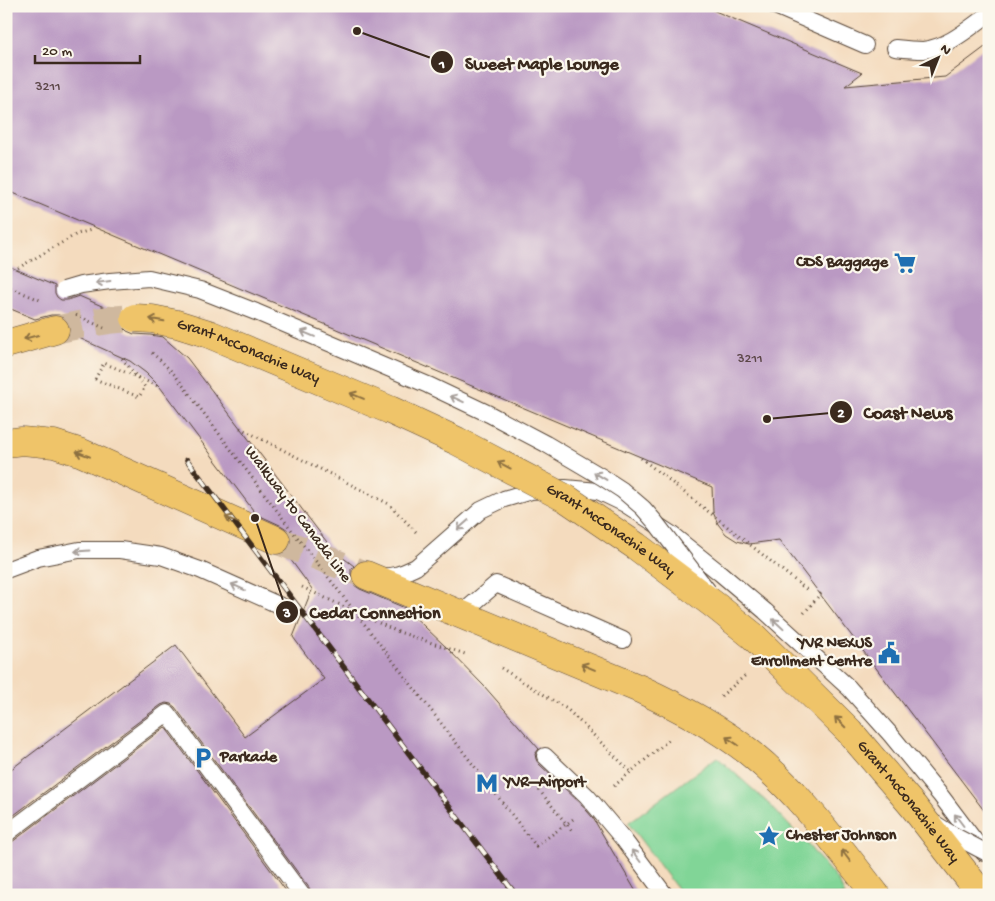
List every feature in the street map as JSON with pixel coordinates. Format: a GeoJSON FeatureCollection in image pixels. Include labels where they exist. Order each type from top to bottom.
{"type":"FeatureCollection","features":[{"type":"Feature","properties":{"kind":"main road","name":"Grant McConachie Way"},"geometry":{"type":"LineString","coordinates":[[135,318],[152,318],[210,334],[390,410],[457,441],[567,499],[636,546],[753,636],[849,731],[913,806],[982,895]]}},
{"type":"Feature","properties":{"kind":"main road"},"geometry":{"type":"LineString","coordinates":[[6,344],[65,323]]}},
{"type":"Feature","properties":{"kind":"main road"},"geometry":{"type":"LineString","coordinates":[[6,443],[22,441],[54,444],[82,453],[276,540]]}},
{"type":"Feature","properties":{"kind":"main road"},"geometry":{"type":"LineString","coordinates":[[366,575],[640,689],[678,707],[731,740],[774,775],[807,808],[840,847],[876,895]]}},
{"type":"Feature","properties":{"kind":"lane"},"geometry":{"type":"LineString","coordinates":[[775,6],[865,45]]}},
{"type":"Feature","properties":{"kind":"lane"},"geometry":{"type":"LineString","coordinates":[[895,48],[923,50],[943,45],[989,14]]}},
{"type":"Feature","properties":{"kind":"lane"},"geometry":{"type":"LineString","coordinates":[[64,290],[110,280],[149,278],[200,290],[412,378],[489,414],[602,476],[622,490],[656,522],[720,605],[753,636]]}},
{"type":"Feature","properties":{"kind":"lane"},"geometry":{"type":"LineString","coordinates":[[6,435],[54,444]]}},
{"type":"Feature","properties":{"kind":"lane"},"geometry":{"type":"LineString","coordinates":[[366,575],[388,577],[403,574],[416,567],[481,510],[504,499],[531,491],[565,488],[598,491],[626,504],[671,534],[765,611],[849,688],[892,735],[989,859]]}},
{"type":"Feature","properties":{"kind":"lane"},"geometry":{"type":"LineString","coordinates":[[6,570],[38,558],[78,550],[120,550],[162,556],[200,570],[282,607]]}},
{"type":"Feature","properties":{"kind":"lane"},"geometry":{"type":"LineString","coordinates":[[461,614],[496,584],[623,640]]}},
{"type":"Feature","properties":{"kind":"lane"},"geometry":{"type":"LineString","coordinates":[[6,834],[168,713],[302,895]]}},
{"type":"Feature","properties":{"kind":"lane"},"geometry":{"type":"LineString","coordinates":[[545,756],[587,796],[624,840],[665,895]]}},
{"type":"Feature","properties":{"kind":"lane"},"geometry":{"type":"LineString","coordinates":[[913,806],[932,822],[989,854]]}},
{"type":"Feature","properties":{"kind":"path"},"geometry":{"type":"LineString","coordinates":[[18,268],[77,234],[91,230]]}},
{"type":"Feature","properties":{"kind":"path"},"geometry":{"type":"LineString","coordinates":[[6,286],[41,300]]}},
{"type":"Feature","properties":{"kind":"path"},"geometry":{"type":"LineString","coordinates":[[65,323],[109,330]]}},
{"type":"Feature","properties":{"kind":"path","name":"Walkway to Canada Line"},"geometry":{"type":"LineString","coordinates":[[148,350],[175,375],[287,524],[536,846],[576,818]]}},
{"type":"Feature","properties":{"kind":"path"},"geometry":{"type":"LineString","coordinates":[[122,357],[145,387],[140,397],[95,379],[104,363],[160,387]]}},
{"type":"Feature","properties":{"kind":"path"},"geometry":{"type":"LineString","coordinates":[[240,428],[389,504],[418,534]]}},
{"type":"Feature","properties":{"kind":"path"},"geometry":{"type":"LineString","coordinates":[[641,458],[807,590]]}},
{"type":"Feature","properties":{"kind":"path"},"geometry":{"type":"LineString","coordinates":[[311,592],[396,631],[473,656]]}},
{"type":"Feature","properties":{"kind":"path"},"geometry":{"type":"LineString","coordinates":[[497,666],[567,709],[631,772]]}},
{"type":"Feature","properties":{"kind":"path"},"geometry":{"type":"LineString","coordinates":[[720,697],[753,669]]}},
{"type":"Feature","properties":{"kind":"path"},"geometry":{"type":"LineString","coordinates":[[613,787],[676,734]]}},
{"type":"Feature","properties":{"kind":"green space"},"geometry":{"type":"Polygon","coordinates":[[[717,757],[768,803],[808,845],[838,881],[845,895],[682,895],[628,823],[717,757]]]}},
{"type":"Feature","properties":{"kind":"building"},"geometry":{"type":"Polygon","coordinates":[[[6,6],[703,6],[862,73],[845,86],[945,77],[989,44],[989,817],[779,540],[749,544],[737,541],[726,534],[718,524],[713,512],[712,487],[6,190],[6,6]]]}},
{"type":"Feature","properties":{"kind":"building"},"geometry":{"type":"Polygon","coordinates":[[[6,265],[55,286],[55,293],[61,300],[79,296],[120,314],[121,325],[127,331],[134,334],[163,337],[187,358],[333,550],[354,566],[351,569],[351,577],[354,585],[405,608],[484,686],[539,749],[535,754],[538,763],[593,818],[638,895],[312,895],[310,889],[175,707],[166,703],[6,821],[6,773],[176,645],[245,737],[324,679],[293,637],[312,589],[285,552],[290,547],[292,539],[288,530],[256,514],[160,387],[146,373],[130,361],[70,334],[70,325],[66,319],[59,315],[35,319],[6,307],[6,265]]]}},
{"type":"Feature","properties":{"kind":"building"},"geometry":{"type":"Polygon","coordinates":[[[165,727],[289,895],[6,895],[6,844],[12,842],[165,727]]]}},
{"type":"Feature","properties":{"kind":"tunnel"},"geometry":{"type":"LineString","coordinates":[[55,330],[94,322],[135,318]]}},
{"type":"Feature","properties":{"kind":"tunnel"},"geometry":{"type":"LineString","coordinates":[[276,540],[366,575]]}},
{"type":"Feature","properties":{"kind":"railway"},"geometry":{"type":"LineString","coordinates":[[187,460],[516,895]]}},
{"type":"Feature","properties":{"kind":"place","name":"Sweet Maple Lounge"},"geometry":{"type":"Point","coordinates":[357,31]}},
{"type":"Feature","properties":{"kind":"place","name":"CDS Baggage"},"geometry":{"type":"Point","coordinates":[905,263]}},
{"type":"Feature","properties":{"kind":"place","name":"Coast News"},"geometry":{"type":"Point","coordinates":[767,419]}},
{"type":"Feature","properties":{"kind":"place","name":"Cedar Connection"},"geometry":{"type":"Point","coordinates":[255,518]}},
{"type":"Feature","properties":{"kind":"place","name":"YVR NEXUS Enrollment Centre"},"geometry":{"type":"Point","coordinates":[889,653]}},
{"type":"Feature","properties":{"kind":"place","name":"Parkade"},"geometry":{"type":"Point","coordinates":[203,758]}},
{"type":"Feature","properties":{"kind":"place","name":"YVR–Airport"},"geometry":{"type":"Point","coordinates":[487,783]}},
{"type":"Feature","properties":{"kind":"place","name":"Chester Johnson"},"geometry":{"type":"Point","coordinates":[769,836]}}]}
